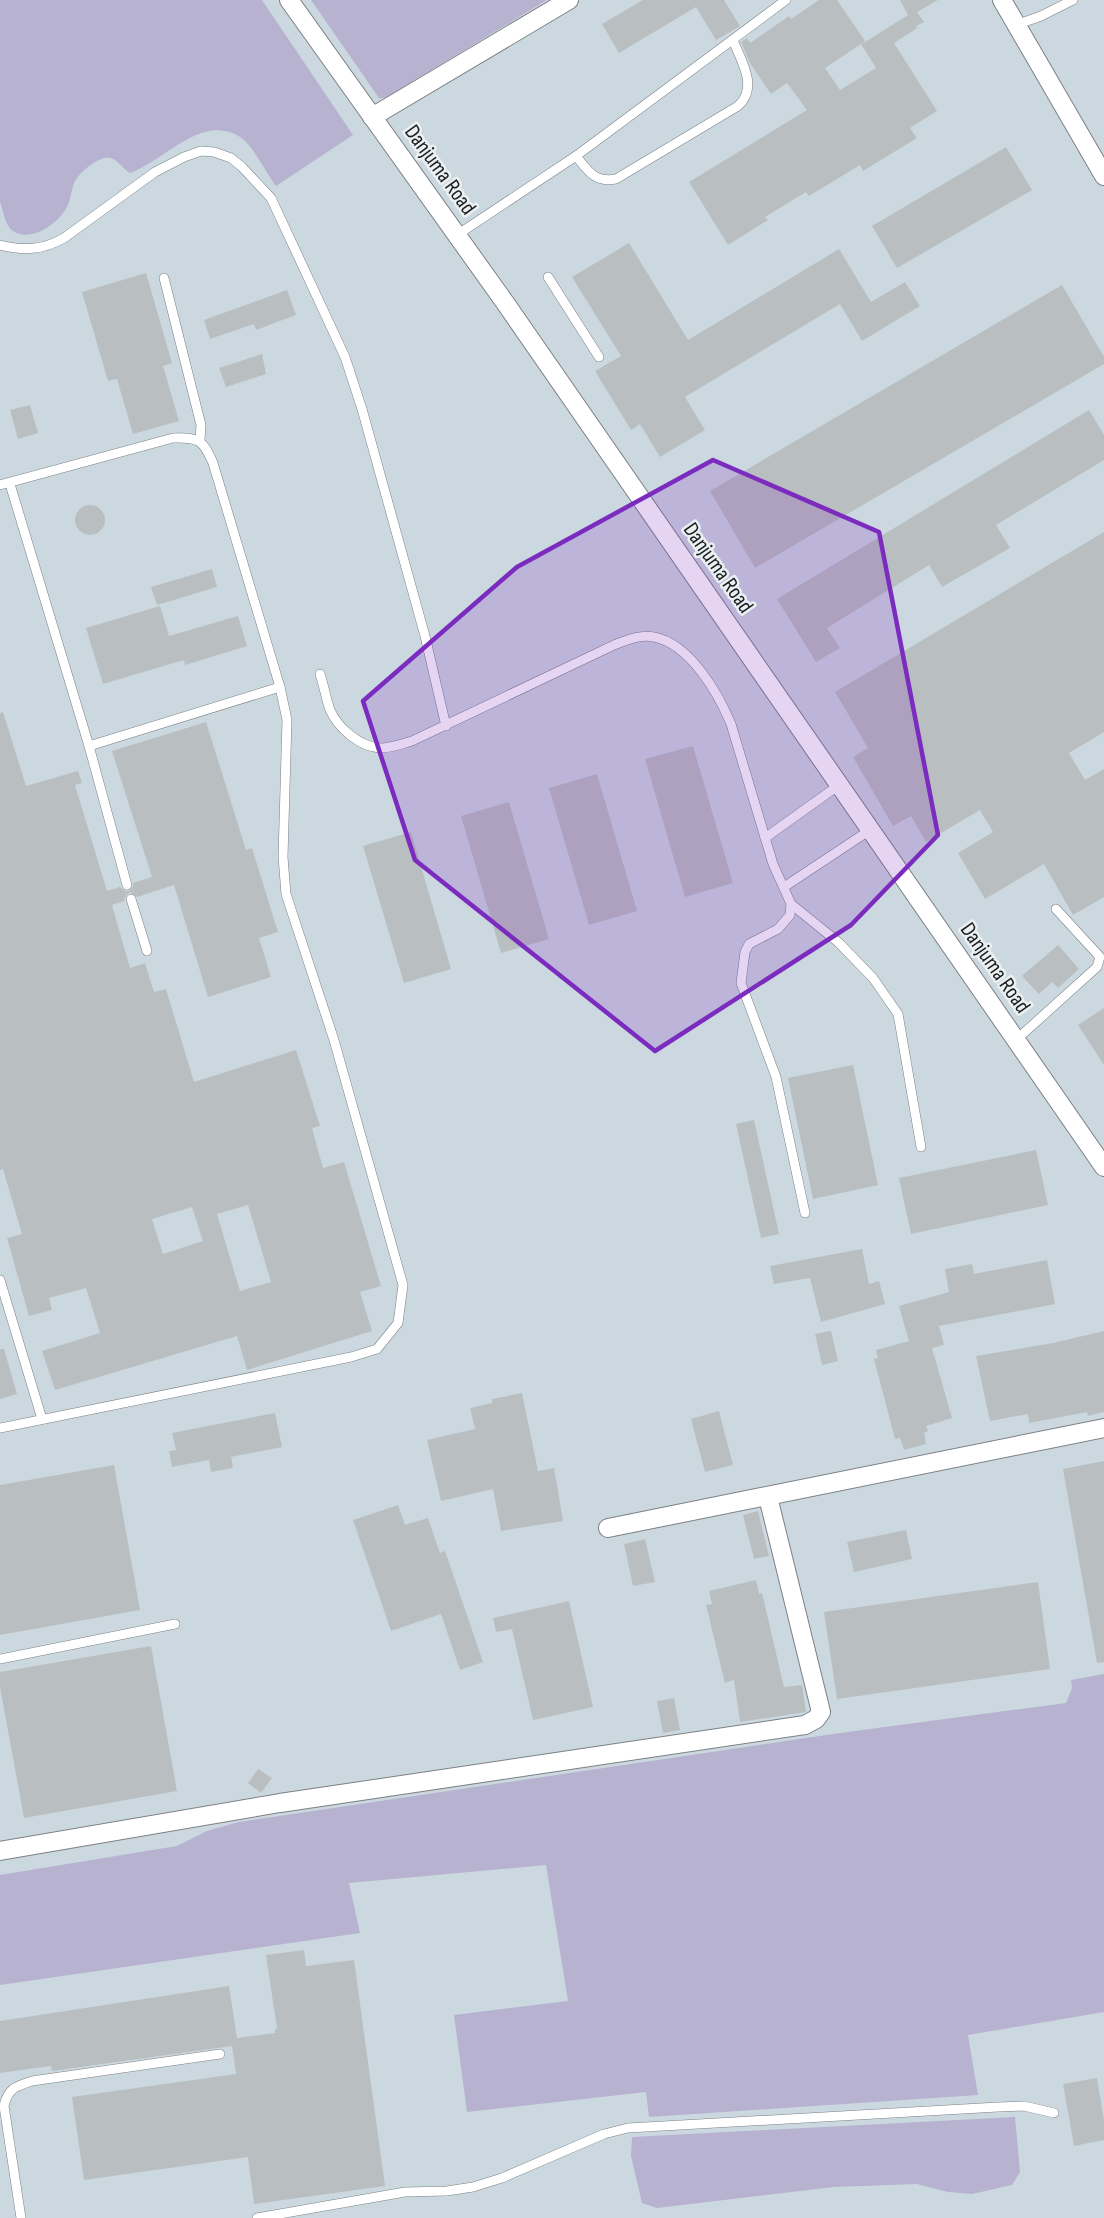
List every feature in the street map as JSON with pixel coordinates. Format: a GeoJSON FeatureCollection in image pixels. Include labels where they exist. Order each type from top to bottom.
{"type":"FeatureCollection","features":[{"type":"Feature","properties":{"kind":"street","name":"Danjuma Road"},"geometry":{"type":"LineString","coordinates":[[289,0],[457,235],[1104,1167]]}},
{"type":"Feature","properties":{"kind":"street"},"geometry":{"type":"LineString","coordinates":[[372,117],[569,0]]}},
{"type":"Feature","properties":{"kind":"street"},"geometry":{"type":"LineString","coordinates":[[1002,0],[1104,176]]}},
{"type":"Feature","properties":{"kind":"street"},"geometry":{"type":"LineString","coordinates":[[608,1528],[1104,1428]]}},
{"type":"Feature","properties":{"kind":"street"},"geometry":{"type":"LineString","coordinates":[[0,1851],[280,1803],[805,1725],[816,1719],[821,1712],[768,1497]]}},
{"type":"Feature","properties":{"kind":"lane"},"geometry":{"type":"LineString","coordinates":[[457,235],[576,156],[786,0]]}},
{"type":"Feature","properties":{"kind":"lane"},"geometry":{"type":"LineString","coordinates":[[1016,25],[1073,0]]}},
{"type":"Feature","properties":{"kind":"lane"},"geometry":{"type":"LineString","coordinates":[[576,156],[590,174],[598,180],[616,179],[738,106],[749,91],[749,83],[733,39]]}},
{"type":"Feature","properties":{"kind":"lane"},"geometry":{"type":"LineString","coordinates":[[0,245],[16,249],[49,246],[64,238],[146,178],[184,157],[201,151],[214,152],[231,158],[271,198],[345,357],[362,409],[425,636],[446,726]]}},
{"type":"Feature","properties":{"kind":"lane"},"geometry":{"type":"LineString","coordinates":[[548,277],[599,357]]}},
{"type":"Feature","properties":{"kind":"lane"},"geometry":{"type":"LineString","coordinates":[[0,1428],[351,1357],[377,1349],[398,1323],[403,1285],[334,1040],[285,894],[283,857],[287,720],[280,687],[213,463],[200,440],[201,425],[164,278]]}},
{"type":"Feature","properties":{"kind":"lane"},"geometry":{"type":"LineString","coordinates":[[127,885],[89,746],[5,484],[173,438],[189,437],[200,440]]}},
{"type":"Feature","properties":{"kind":"lane"},"geometry":{"type":"LineString","coordinates":[[320,674],[331,711],[344,729],[362,743],[378,748],[394,747],[446,726],[614,645],[636,637],[652,636],[670,642],[692,660],[723,705],[731,724],[773,864],[791,904],[790,915],[777,929],[749,944],[745,952],[741,983],[776,1077],[805,1213]]}},
{"type":"Feature","properties":{"kind":"lane"},"geometry":{"type":"LineString","coordinates":[[89,746],[280,687]]}},
{"type":"Feature","properties":{"kind":"lane"},"geometry":{"type":"LineString","coordinates":[[765,838],[839,785]]}},
{"type":"Feature","properties":{"kind":"lane"},"geometry":{"type":"LineString","coordinates":[[784,887],[870,830]]}},
{"type":"Feature","properties":{"kind":"lane"},"geometry":{"type":"LineString","coordinates":[[130,899],[147,951]]}},
{"type":"Feature","properties":{"kind":"lane"},"geometry":{"type":"LineString","coordinates":[[791,904],[838,942],[866,971],[898,1014],[921,1147]]}},
{"type":"Feature","properties":{"kind":"lane"},"geometry":{"type":"LineString","coordinates":[[1016,1040],[1097,967],[1100,957],[1056,909]]}},
{"type":"Feature","properties":{"kind":"lane"},"geometry":{"type":"LineString","coordinates":[[0,1280],[42,1419]]}},
{"type":"Feature","properties":{"kind":"lane"},"geometry":{"type":"LineString","coordinates":[[0,1659],[175,1624]]}},
{"type":"Feature","properties":{"kind":"lane"},"geometry":{"type":"LineString","coordinates":[[21,2218],[4,2106],[6,2096],[16,2086],[32,2081],[220,2054]]}},
{"type":"Feature","properties":{"kind":"lane"},"geometry":{"type":"LineString","coordinates":[[257,2218],[405,2192],[447,2191],[473,2187],[502,2178],[604,2134],[628,2128],[1024,2106],[1054,2113]]}},
{"type":"Feature","properties":{"kind":"highlighted area"},"geometry":{"type":"Polygon","coordinates":[[[713,460],[879,532],[938,835],[851,925],[655,1051],[415,860],[363,701],[517,567],[713,460]]]}},
{"type":"Feature","properties":{"kind":"shaded area"},"geometry":{"type":"Polygon","coordinates":[[[0,0],[1104,0],[1104,2218],[0,2218],[0,0]]]}},
{"type":"Feature","properties":{"kind":"shaded area"},"geometry":{"type":"Polygon","coordinates":[[[0,0],[262,0],[353,135],[276,186],[245,141],[226,131],[211,131],[197,135],[130,173],[112,158],[100,159],[77,178],[67,207],[57,220],[36,233],[20,234],[8,225],[0,202],[0,0]]]}},
{"type":"Feature","properties":{"kind":"shaded area"},"geometry":{"type":"Polygon","coordinates":[[[311,0],[547,0],[385,98],[379,98],[311,0]]]}},
{"type":"Feature","properties":{"kind":"shaded area"},"geometry":{"type":"Polygon","coordinates":[[[1104,1674],[1104,2012],[968,2035],[978,2095],[649,2117],[646,2092],[467,2112],[454,2015],[568,2001],[546,1865],[349,1883],[360,1933],[0,1985],[0,1875],[177,1846],[207,1831],[239,1822],[840,1733],[1066,1703],[1072,1688],[1071,1680],[1104,1674]]]}},
{"type":"Feature","properties":{"kind":"shaded area"},"geometry":{"type":"Polygon","coordinates":[[[1015,2117],[1020,2172],[1012,2185],[972,2194],[948,2192],[917,2184],[834,2187],[657,2208],[642,2203],[631,2156],[632,2137],[1015,2117]]]}},
{"type":"Feature","properties":{"kind":"building"},"geometry":{"type":"Polygon","coordinates":[[[643,0],[724,0],[740,26],[716,40],[696,7],[619,53],[602,24],[643,0]]]}},
{"type":"Feature","properties":{"kind":"building"},"geometry":{"type":"Polygon","coordinates":[[[819,0],[837,0],[865,41],[862,44],[908,15],[900,0],[938,0],[917,12],[924,22],[894,43],[937,111],[910,128],[917,138],[863,171],[860,165],[809,196],[806,192],[765,217],[768,220],[728,245],[689,182],[807,110],[787,83],[771,94],[750,63],[741,42],[747,38],[750,43],[789,16],[791,19],[819,0]],[[861,44],[825,68],[840,90],[876,68],[861,44]]]}},
{"type":"Feature","properties":{"kind":"building"},"geometry":{"type":"Polygon","coordinates":[[[1006,147],[1032,190],[897,268],[872,226],[1006,147]]]}},
{"type":"Feature","properties":{"kind":"building"},"geometry":{"type":"Polygon","coordinates":[[[629,243],[688,340],[839,249],[871,302],[905,282],[920,306],[862,341],[840,304],[685,397],[705,430],[660,457],[640,424],[631,430],[595,371],[621,356],[572,277],[629,243]]]}},
{"type":"Feature","properties":{"kind":"building"},"geometry":{"type":"Polygon","coordinates":[[[146,273],[172,363],[163,366],[179,421],[133,434],[117,379],[108,381],[82,292],[146,273]]]}},
{"type":"Feature","properties":{"kind":"building"},"geometry":{"type":"Polygon","coordinates":[[[1062,285],[1104,357],[1104,364],[755,568],[710,491],[1062,285]]]}},
{"type":"Feature","properties":{"kind":"building"},"geometry":{"type":"Polygon","coordinates":[[[287,290],[296,315],[256,330],[254,324],[210,339],[204,320],[287,290]]]}},
{"type":"Feature","properties":{"kind":"building"},"geometry":{"type":"Polygon","coordinates":[[[262,354],[266,374],[226,387],[219,368],[262,354]]]}},
{"type":"Feature","properties":{"kind":"building"},"geometry":{"type":"Polygon","coordinates":[[[30,405],[38,433],[18,439],[10,410],[30,405]]]}},
{"type":"Feature","properties":{"kind":"building"},"geometry":{"type":"Polygon","coordinates":[[[1089,410],[1104,435],[1104,460],[996,525],[1010,548],[942,587],[929,565],[827,628],[840,648],[816,662],[777,599],[1089,410]]]}},
{"type":"Feature","properties":{"kind":"building"},"geometry":{"type":"Polygon","coordinates":[[[90,505],[101,509],[105,520],[101,531],[90,535],[79,531],[75,520],[79,509],[90,505]]]}},
{"type":"Feature","properties":{"kind":"building"},"geometry":{"type":"Polygon","coordinates":[[[1104,532],[1104,732],[1069,753],[1085,780],[1104,769],[1104,897],[1073,915],[1044,864],[985,899],[958,853],[993,832],[980,810],[926,842],[911,816],[893,826],[853,757],[868,748],[835,692],[1104,532]]]}},
{"type":"Feature","properties":{"kind":"building"},"geometry":{"type":"Polygon","coordinates":[[[212,569],[217,587],[157,605],[151,587],[212,569]]]}},
{"type":"Feature","properties":{"kind":"building"},"geometry":{"type":"Polygon","coordinates":[[[160,606],[169,636],[238,616],[247,646],[185,665],[184,660],[103,684],[86,628],[160,606]]]}},
{"type":"Feature","properties":{"kind":"building"},"geometry":{"type":"Polygon","coordinates":[[[3,712],[26,786],[78,771],[82,783],[75,785],[107,891],[120,887],[129,891],[133,883],[152,877],[112,751],[206,722],[246,850],[252,848],[278,932],[259,938],[271,977],[208,997],[174,885],[137,897],[130,892],[124,901],[112,905],[130,968],[145,963],[154,992],[166,989],[194,1082],[296,1050],[320,1126],[312,1128],[323,1168],[344,1162],[381,1286],[360,1292],[372,1331],[247,1370],[237,1336],[55,1390],[42,1351],[100,1333],[86,1288],[49,1298],[52,1310],[29,1316],[7,1238],[22,1234],[3,1169],[0,1170],[0,713],[3,712]],[[248,1205],[217,1214],[240,1291],[271,1282],[248,1205]],[[192,1207],[152,1219],[163,1254],[203,1241],[192,1207]]]}},
{"type":"Feature","properties":{"kind":"building"},"geometry":{"type":"Polygon","coordinates":[[[693,746],[733,883],[685,897],[645,759],[693,746]]]}},
{"type":"Feature","properties":{"kind":"building"},"geometry":{"type":"Polygon","coordinates":[[[597,774],[637,911],[589,925],[549,788],[597,774]]]}},
{"type":"Feature","properties":{"kind":"building"},"geometry":{"type":"Polygon","coordinates":[[[509,802],[549,939],[501,953],[461,816],[509,802]]]}},
{"type":"Feature","properties":{"kind":"building"},"geometry":{"type":"Polygon","coordinates":[[[411,832],[451,969],[404,983],[363,846],[411,832]]]}},
{"type":"Feature","properties":{"kind":"building"},"geometry":{"type":"Polygon","coordinates":[[[1058,945],[1079,969],[1058,988],[1052,982],[1039,994],[1022,976],[1058,945]]]}},
{"type":"Feature","properties":{"kind":"building"},"geometry":{"type":"Polygon","coordinates":[[[1104,1008],[1104,1065],[1078,1025],[1104,1008]]]}},
{"type":"Feature","properties":{"kind":"building"},"geometry":{"type":"Polygon","coordinates":[[[853,1065],[878,1185],[813,1199],[788,1078],[853,1065]]]}},
{"type":"Feature","properties":{"kind":"building"},"geometry":{"type":"Polygon","coordinates":[[[754,1120],[779,1234],[761,1238],[736,1124],[754,1120]]]}},
{"type":"Feature","properties":{"kind":"building"},"geometry":{"type":"Polygon","coordinates":[[[1036,1150],[1048,1205],[911,1234],[899,1178],[1036,1150]]]}},
{"type":"Feature","properties":{"kind":"building"},"geometry":{"type":"Polygon","coordinates":[[[862,1249],[869,1284],[879,1281],[885,1304],[821,1322],[810,1278],[774,1284],[770,1266],[862,1249]]]}},
{"type":"Feature","properties":{"kind":"building"},"geometry":{"type":"Polygon","coordinates":[[[1047,1260],[1055,1304],[939,1326],[944,1345],[932,1348],[952,1418],[926,1426],[928,1431],[924,1433],[926,1444],[904,1450],[900,1438],[895,1439],[874,1359],[878,1358],[876,1350],[909,1341],[899,1306],[949,1292],[945,1269],[972,1264],[974,1274],[1047,1260]]]}},
{"type":"Feature","properties":{"kind":"building"},"geometry":{"type":"Polygon","coordinates":[[[831,1331],[838,1361],[822,1365],[815,1334],[831,1331]]]}},
{"type":"Feature","properties":{"kind":"building"},"geometry":{"type":"Polygon","coordinates":[[[1104,1331],[1104,1412],[1088,1416],[1087,1412],[1029,1423],[1028,1414],[990,1421],[976,1356],[1053,1343],[1104,1331]]]}},
{"type":"Feature","properties":{"kind":"building"},"geometry":{"type":"Polygon","coordinates":[[[0,1349],[4,1349],[17,1394],[0,1399],[0,1349]]]}},
{"type":"Feature","properties":{"kind":"building"},"geometry":{"type":"Polygon","coordinates":[[[522,1393],[538,1471],[554,1468],[563,1521],[501,1531],[493,1489],[441,1501],[427,1440],[475,1429],[470,1408],[492,1403],[492,1399],[522,1393]]]}},
{"type":"Feature","properties":{"kind":"building"},"geometry":{"type":"Polygon","coordinates":[[[719,1411],[733,1465],[705,1472],[691,1419],[719,1411]]]}},
{"type":"Feature","properties":{"kind":"building"},"geometry":{"type":"Polygon","coordinates":[[[275,1413],[282,1447],[231,1457],[233,1468],[211,1472],[209,1460],[172,1467],[169,1451],[176,1450],[172,1433],[275,1413]]]}},
{"type":"Feature","properties":{"kind":"building"},"geometry":{"type":"Polygon","coordinates":[[[1104,1461],[1104,1662],[1097,1663],[1063,1469],[1104,1461]]]}},
{"type":"Feature","properties":{"kind":"building"},"geometry":{"type":"Polygon","coordinates":[[[114,1465],[140,1610],[0,1635],[0,1485],[114,1465]]]}},
{"type":"Feature","properties":{"kind":"building"},"geometry":{"type":"Polygon","coordinates":[[[398,1505],[405,1525],[428,1518],[440,1553],[445,1551],[483,1662],[460,1670],[441,1614],[391,1631],[353,1520],[398,1505]]]}},
{"type":"Feature","properties":{"kind":"building"},"geometry":{"type":"Polygon","coordinates":[[[758,1511],[769,1556],[754,1559],[743,1515],[758,1511]]]}},
{"type":"Feature","properties":{"kind":"building"},"geometry":{"type":"Polygon","coordinates":[[[906,1530],[912,1559],[854,1572],[847,1542],[906,1530]]]}},
{"type":"Feature","properties":{"kind":"building"},"geometry":{"type":"Polygon","coordinates":[[[645,1539],[655,1582],[633,1586],[624,1544],[645,1539]]]}},
{"type":"Feature","properties":{"kind":"building"},"geometry":{"type":"Polygon","coordinates":[[[756,1580],[759,1594],[762,1593],[784,1687],[802,1685],[806,1712],[740,1722],[734,1680],[725,1683],[706,1605],[712,1604],[709,1591],[756,1580]]]}},
{"type":"Feature","properties":{"kind":"building"},"geometry":{"type":"Polygon","coordinates":[[[1038,1582],[1050,1669],[837,1699],[824,1612],[1038,1582]]]}},
{"type":"Feature","properties":{"kind":"building"},"geometry":{"type":"Polygon","coordinates":[[[569,1601],[593,1707],[533,1720],[512,1629],[496,1632],[493,1618],[569,1601]]]}},
{"type":"Feature","properties":{"kind":"building"},"geometry":{"type":"Polygon","coordinates":[[[151,1646],[177,1791],[24,1818],[0,1687],[0,1672],[151,1646]]]}},
{"type":"Feature","properties":{"kind":"building"},"geometry":{"type":"Polygon","coordinates":[[[674,1698],[680,1730],[663,1733],[657,1701],[674,1698]]]}},
{"type":"Feature","properties":{"kind":"building"},"geometry":{"type":"Polygon","coordinates":[[[258,1769],[272,1778],[261,1793],[248,1783],[258,1769]]]}},
{"type":"Feature","properties":{"kind":"building"},"geometry":{"type":"Polygon","coordinates":[[[304,1950],[306,1966],[354,1960],[385,2186],[254,2204],[248,2157],[84,2180],[72,2097],[236,2074],[232,2046],[52,2071],[51,2066],[0,2073],[0,2021],[229,1986],[237,2038],[275,2033],[277,2029],[266,1955],[304,1950]]]}},
{"type":"Feature","properties":{"kind":"building"},"geometry":{"type":"Polygon","coordinates":[[[1097,2078],[1104,2120],[1104,2140],[1074,2146],[1063,2084],[1097,2078]]]}}]}
